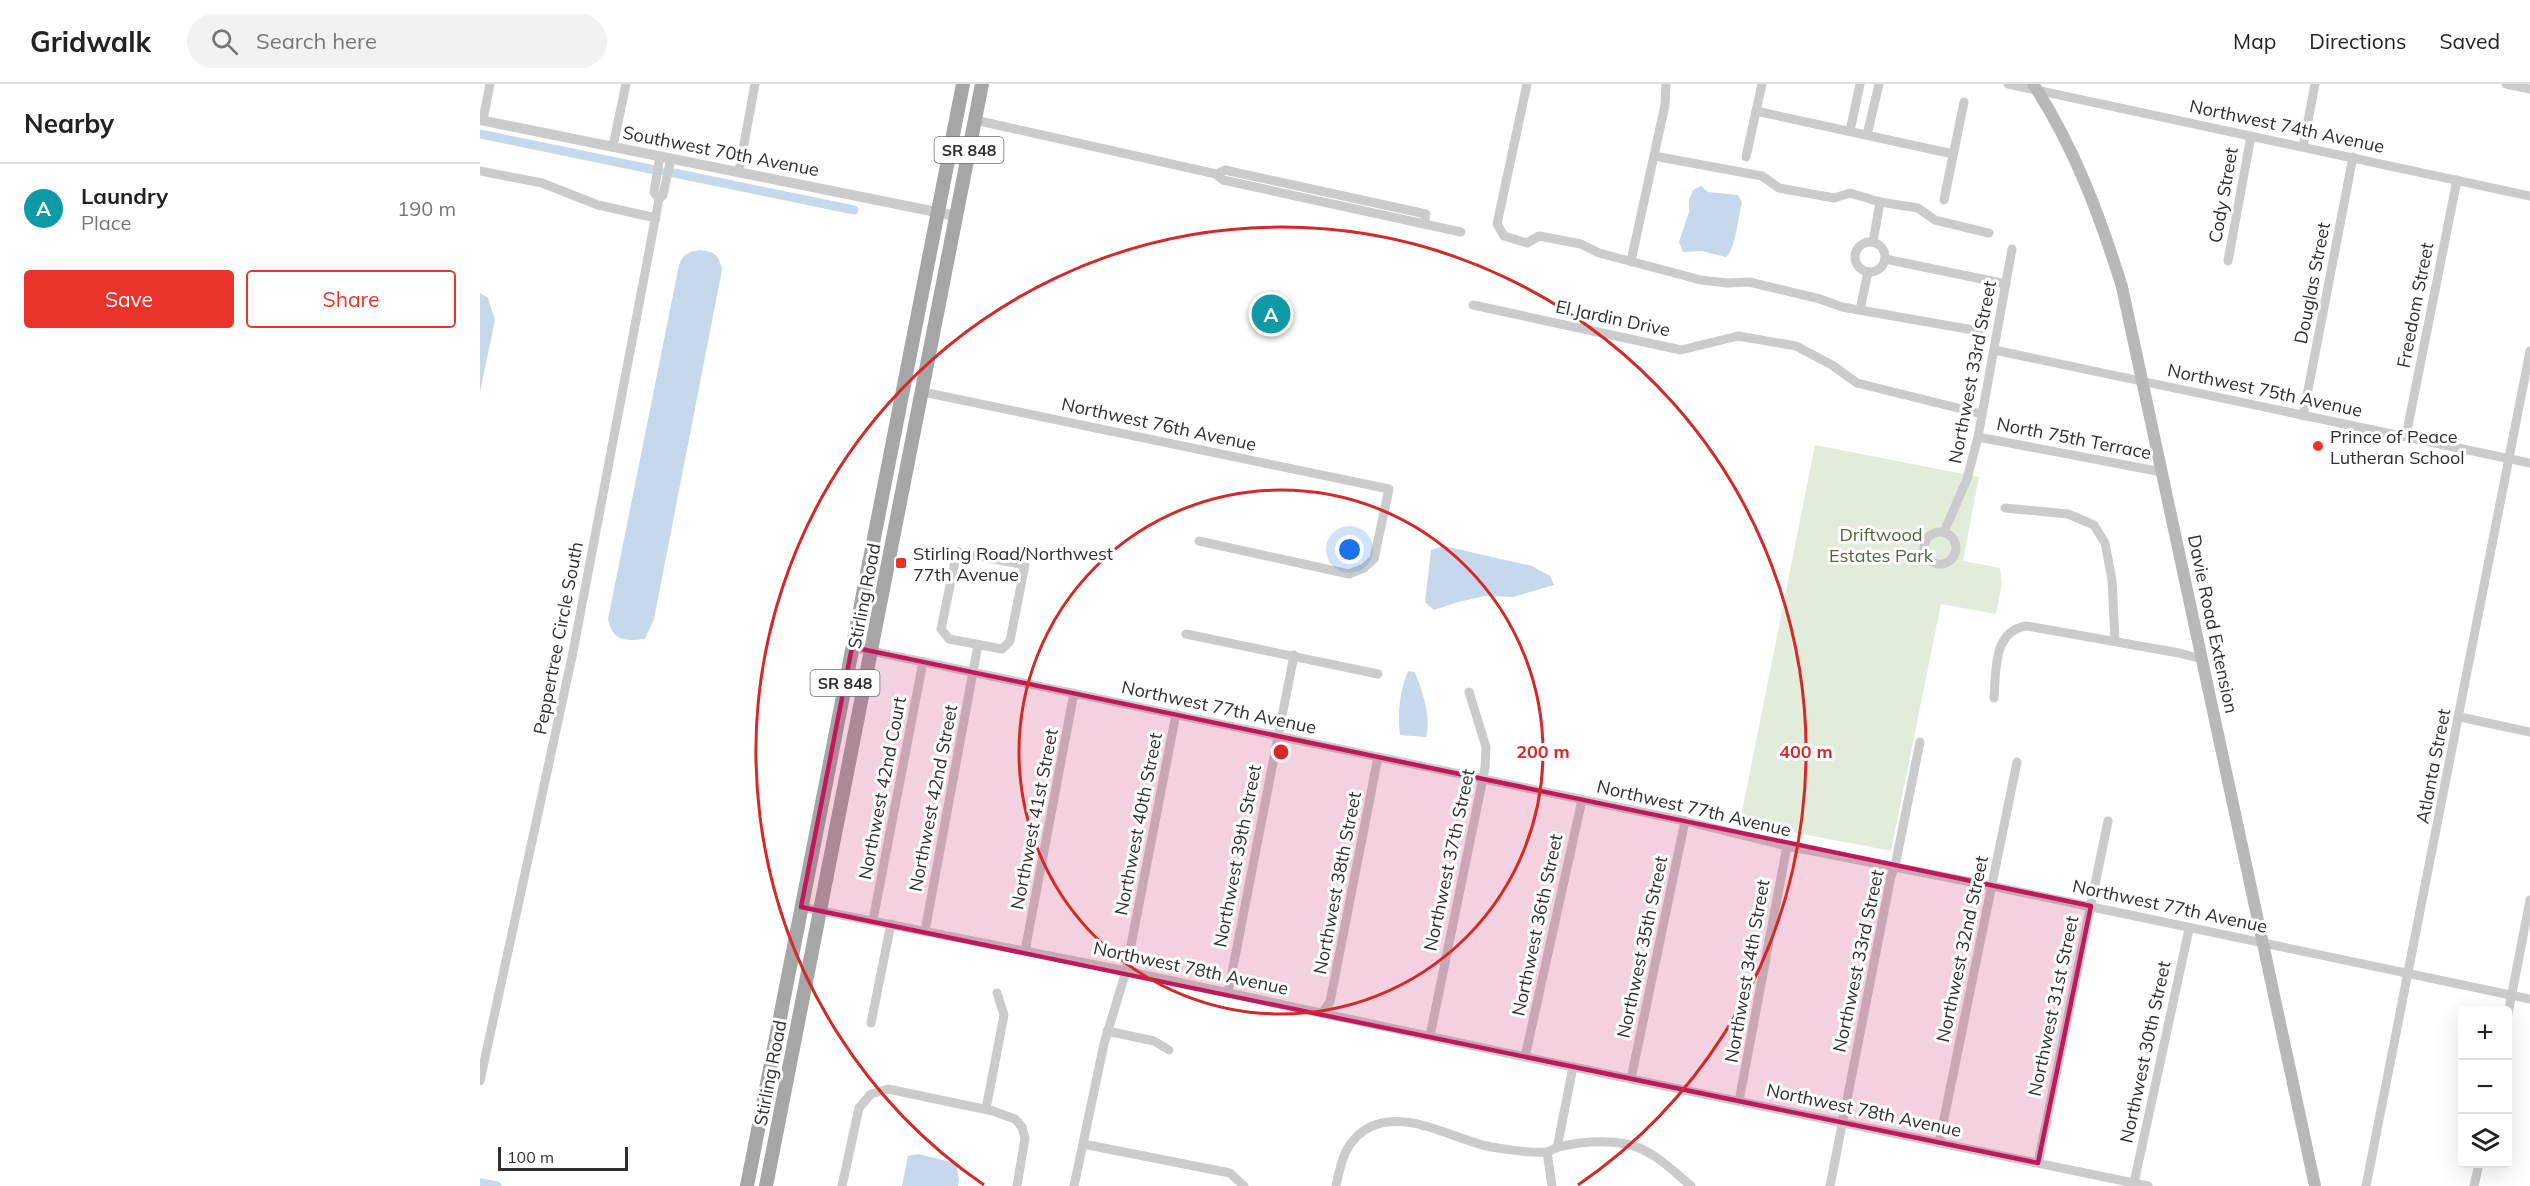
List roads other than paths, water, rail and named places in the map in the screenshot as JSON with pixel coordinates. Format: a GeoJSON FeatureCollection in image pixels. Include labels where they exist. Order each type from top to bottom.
{"type":"FeatureCollection","features":[{"type":"Feature","properties":{"kind":"main road","name":"Stirling Road"},"geometry":{"type":"LineString","coordinates":[[747,1186],[963,84]]}},
{"type":"Feature","properties":{"kind":"main road","name":"Stirling Road"},"geometry":{"type":"LineString","coordinates":[[766,1186],[982,84]]}},
{"type":"Feature","properties":{"kind":"main road","name":"Davie Road Extension"},"geometry":{"type":"LineString","coordinates":[[2035,87],[2067,144],[2105,232],[2122,287],[2316,1186]]}},
{"type":"Feature","properties":{"kind":"street"},"geometry":{"type":"LineString","coordinates":[[482,120],[490,84]]}},
{"type":"Feature","properties":{"kind":"street"},"geometry":{"type":"LineString","coordinates":[[613,146],[626,84]]}},
{"type":"Feature","properties":{"kind":"street"},"geometry":{"type":"LineString","coordinates":[[739,171],[755,84]]}},
{"type":"Feature","properties":{"kind":"street"},"geometry":{"type":"LineString","coordinates":[[1527,84],[1497,224],[1504,236],[1527,243],[1539,236],[1581,244],[1599,253],[1701,280],[1727,283],[1749,282],[1860,310],[1979,331]]}},
{"type":"Feature","properties":{"kind":"street"},"geometry":{"type":"LineString","coordinates":[[1631,261],[1665,105],[1666,84]]}},
{"type":"Feature","properties":{"kind":"street"},"geometry":{"type":"LineString","coordinates":[[1746,157],[1762,84]]}},
{"type":"Feature","properties":{"kind":"street"},"geometry":{"type":"LineString","coordinates":[[1850,131],[1860,84]]}},
{"type":"Feature","properties":{"kind":"street"},"geometry":{"type":"LineString","coordinates":[[1867,135],[1879,84]]}},
{"type":"Feature","properties":{"kind":"street","name":"Northwest 74th Avenue"},"geometry":{"type":"LineString","coordinates":[[2008,84],[2035,87],[2530,196]]}},
{"type":"Feature","properties":{"kind":"street"},"geometry":{"type":"LineString","coordinates":[[2303,147],[2315,84]]}},
{"type":"Feature","properties":{"kind":"street"},"geometry":{"type":"LineString","coordinates":[[2506,84],[2530,89]]}},
{"type":"Feature","properties":{"kind":"street"},"geometry":{"type":"LineString","coordinates":[[1944,200],[1964,102]]}},
{"type":"Feature","properties":{"kind":"street"},"geometry":{"type":"LineString","coordinates":[[1756,111],[1953,154]]}},
{"type":"Feature","properties":{"kind":"street","name":"Southwest 70th Avenue"},"geometry":{"type":"LineString","coordinates":[[482,120],[956,216]]}},
{"type":"Feature","properties":{"kind":"street"},"geometry":{"type":"LineString","coordinates":[[975,120],[1216,174],[1225,170],[1426,214],[1424,224],[1461,232]]}},
{"type":"Feature","properties":{"kind":"street","name":"Cody Street"},"geometry":{"type":"LineString","coordinates":[[2228,261],[2251,136]]}},
{"type":"Feature","properties":{"kind":"street"},"geometry":{"type":"LineString","coordinates":[[1654,156],[1762,176],[1779,188],[1834,198],[1850,193],[1880,202],[1918,208],[1935,220],[1989,233]]}},
{"type":"Feature","properties":{"kind":"street","name":"Peppertree Circle South"},"geometry":{"type":"LineString","coordinates":[[480,1081],[573,652],[656,218],[659,199],[654,192],[665,157]]}},
{"type":"Feature","properties":{"kind":"street","name":"Douglas Street"},"geometry":{"type":"LineString","coordinates":[[2303,416],[2353,157]]}},
{"type":"Feature","properties":{"kind":"street"},"geometry":{"type":"LineString","coordinates":[[480,171],[542,183],[598,205],[656,218]]}},
{"type":"Feature","properties":{"kind":"street","name":"Freedom Street"},"geometry":{"type":"LineString","coordinates":[[2406,436],[2457,180]]}},
{"type":"Feature","properties":{"kind":"street"},"geometry":{"type":"LineString","coordinates":[[1873,242],[1880,202]]}},
{"type":"Feature","properties":{"kind":"street"},"geometry":{"type":"LineString","coordinates":[[1873,242],[1882,248],[1885,259],[1879,269],[1868,272],[1858,266],[1856,255],[1862,245],[1873,242]]}},
{"type":"Feature","properties":{"kind":"street","name":"Northwest 33rd Street"},"geometry":{"type":"LineString","coordinates":[[1944,532],[1968,479],[2012,249]]}},
{"type":"Feature","properties":{"kind":"street"},"geometry":{"type":"LineString","coordinates":[[1885,259],[2006,284]]}},
{"type":"Feature","properties":{"kind":"street"},"geometry":{"type":"LineString","coordinates":[[1860,310],[1868,272]]}},
{"type":"Feature","properties":{"kind":"street","name":"El Jardin Drive"},"geometry":{"type":"LineString","coordinates":[[1473,305],[1681,350],[1738,336],[1796,346],[1832,365],[1857,383],[1982,414]]}},
{"type":"Feature","properties":{"kind":"street","name":"Northwest 75th Avenue"},"geometry":{"type":"LineString","coordinates":[[1994,351],[2530,463]]}},
{"type":"Feature","properties":{"kind":"street","name":"Atlanta Street"},"geometry":{"type":"LineString","coordinates":[[2366,1186],[2460,717],[2530,351]]}},
{"type":"Feature","properties":{"kind":"street","name":"Northwest 76th Avenue"},"geometry":{"type":"LineString","coordinates":[[922,392],[1389,489],[1374,559],[1364,568],[1349,574],[1199,542]]}},
{"type":"Feature","properties":{"kind":"street","name":"North 75th Terrace"},"geometry":{"type":"LineString","coordinates":[[1978,436],[2162,472]]}},
{"type":"Feature","properties":{"kind":"street"},"geometry":{"type":"LineString","coordinates":[[2004,508],[2068,513],[2094,525],[2105,543],[2110,570],[2115,641]]}},
{"type":"Feature","properties":{"kind":"street"},"geometry":{"type":"LineString","coordinates":[[957,552],[1025,566],[1010,641],[1002,649],[978,645],[949,639],[941,629],[957,552]]}},
{"type":"Feature","properties":{"kind":"street"},"geometry":{"type":"LineString","coordinates":[[1994,698],[2002,639],[2014,627],[2027,626],[2202,659]]}},
{"type":"Feature","properties":{"kind":"street"},"geometry":{"type":"LineString","coordinates":[[1186,633],[1378,674]]}},
{"type":"Feature","properties":{"kind":"street","name":"Northwest 42nd Street"},"geometry":{"type":"LineString","coordinates":[[925,931],[978,645]]}},
{"type":"Feature","properties":{"kind":"street","name":"Northwest 77th Avenue"},"geometry":{"type":"LineString","coordinates":[[852,647],[1685,821],[1786,846],[2091,906],[2189,929],[2530,999]]}},
{"type":"Feature","properties":{"kind":"street","name":"Northwest 39th Street"},"geometry":{"type":"LineString","coordinates":[[1228,993],[1276,735],[1294,656]]}},
{"type":"Feature","properties":{"kind":"street","name":"Northwest 42nd Court"},"geometry":{"type":"LineString","coordinates":[[873,920],[923,662]]}},
{"type":"Feature","properties":{"kind":"street","name":"Northwest 37th Street"},"geometry":{"type":"LineString","coordinates":[[1430,1036],[1485,768],[1486,747],[1469,692]]}},
{"type":"Feature","properties":{"kind":"street","name":"Northwest 41st Street"},"geometry":{"type":"LineString","coordinates":[[1025,951],[1074,693]]}},
{"type":"Feature","properties":{"kind":"street","name":"Northwest 40th Street"},"geometry":{"type":"LineString","coordinates":[[1074,1186],[1107,1032],[1126,971],[1176,714]]}},
{"type":"Feature","properties":{"kind":"street"},"geometry":{"type":"LineString","coordinates":[[2460,717],[2530,732]]}},
{"type":"Feature","properties":{"kind":"street","name":"Northwest 33rd Street"},"geometry":{"type":"LineString","coordinates":[[1830,1186],[1891,876],[1920,742]]}},
{"type":"Feature","properties":{"kind":"street","name":"Northwest 38th Street"},"geometry":{"type":"LineString","coordinates":[[1322,1013],[1330,1002],[1378,757]]}},
{"type":"Feature","properties":{"kind":"street","name":"Northwest 32nd Street"},"geometry":{"type":"LineString","coordinates":[[1939,1143],[2017,762]]}},
{"type":"Feature","properties":{"kind":"street","name":"Northwest 36th Street"},"geometry":{"type":"LineString","coordinates":[[1526,1057],[1582,800]]}},
{"type":"Feature","properties":{"kind":"street","name":"Northwest 35th Street"},"geometry":{"type":"LineString","coordinates":[[1631,1079],[1685,821]]}},
{"type":"Feature","properties":{"kind":"street","name":"Northwest 31st Street"},"geometry":{"type":"LineString","coordinates":[[2038,1163],[2108,821]]}},
{"type":"Feature","properties":{"kind":"street","name":"Northwest 34th Street"},"geometry":{"type":"LineString","coordinates":[[1739,1101],[1786,846]]}},
{"type":"Feature","properties":{"kind":"street"},"geometry":{"type":"LineString","coordinates":[[2509,1006],[2530,900]]}},
{"type":"Feature","properties":{"kind":"street","name":"Northwest 78th Avenue"},"geometry":{"type":"LineString","coordinates":[[801,906],[1126,971],[1573,1067],[2148,1186]]}},
{"type":"Feature","properties":{"kind":"street"},"geometry":{"type":"LineString","coordinates":[[871,1023],[891,924]]}},
{"type":"Feature","properties":{"kind":"street","name":"Northwest 30th Street"},"geometry":{"type":"LineString","coordinates":[[2134,1183],[2189,929]]}},
{"type":"Feature","properties":{"kind":"street"},"geometry":{"type":"LineString","coordinates":[[987,1109],[1004,1016],[997,993]]}},
{"type":"Feature","properties":{"kind":"street"},"geometry":{"type":"LineString","coordinates":[[1107,1032],[1154,1041],[1169,1050]]}},
{"type":"Feature","properties":{"kind":"street"},"geometry":{"type":"LineString","coordinates":[[1557,1148],[1573,1067]]}},
{"type":"Feature","properties":{"kind":"street"},"geometry":{"type":"LineString","coordinates":[[842,1186],[857,1114],[863,1100],[882,1090],[893,1090],[1011,1116],[1022,1127],[1025,1145],[1017,1186]]}},
{"type":"Feature","properties":{"kind":"street"},"geometry":{"type":"LineString","coordinates":[[1336,1186],[1341,1158],[1353,1139],[1371,1127],[1390,1121],[1430,1128],[1482,1145],[1518,1151],[1547,1152],[1557,1148],[1599,1142],[1625,1144],[1645,1150],[1691,1186]]}},
{"type":"Feature","properties":{"kind":"street"},"geometry":{"type":"LineString","coordinates":[[1083,1144],[1230,1173],[1241,1182]]}},
{"type":"Feature","properties":{"kind":"street"},"geometry":{"type":"LineString","coordinates":[[1547,1152],[1552,1186]]}},
{"type":"Feature","properties":{"kind":"street"},"geometry":{"type":"LineString","coordinates":[[2474,1186],[2477,1168]]}},
{"type":"Feature","properties":{"kind":"water"},"geometry":{"type":"Polygon","coordinates":[[[1701,186],[1708,192],[1738,195],[1742,202],[1732,247],[1726,257],[1702,251],[1683,252],[1679,242],[1689,212],[1689,200],[1693,190],[1701,186]]]}},
{"type":"Feature","properties":{"kind":"water"},"geometry":{"type":"Polygon","coordinates":[[[700,250],[715,255],[722,270],[654,619],[645,639],[626,640],[613,632],[608,619],[679,265],[686,254],[700,250]]]}},
{"type":"Feature","properties":{"kind":"water"},"geometry":{"type":"Polygon","coordinates":[[[480,293],[488,298],[495,320],[480,392],[480,293]]]}},
{"type":"Feature","properties":{"kind":"water"},"geometry":{"type":"Polygon","coordinates":[[[1444,546],[1532,566],[1550,576],[1554,585],[1513,597],[1485,596],[1434,610],[1425,602],[1431,550],[1444,546]]]}},
{"type":"Feature","properties":{"kind":"water"},"geometry":{"type":"Polygon","coordinates":[[[1408,671],[1415,672],[1423,696],[1428,721],[1426,737],[1400,735],[1400,702],[1408,671]]]}},
{"type":"Feature","properties":{"kind":"water"},"geometry":{"type":"Polygon","coordinates":[[[918,1154],[956,1163],[958,1186],[902,1186],[908,1156],[918,1154]]]}},
{"type":"Feature","properties":{"kind":"waterway"},"geometry":{"type":"LineString","coordinates":[[480,134],[660,171]]}},
{"type":"Feature","properties":{"kind":"waterway"},"geometry":{"type":"LineString","coordinates":[[674,173],[854,210]]}},
{"type":"Feature","properties":{"kind":"waterway"},"geometry":{"type":"LineString","coordinates":[[481,1183],[497,1186]]}},
{"type":"Feature","properties":{"kind":"place","name":"Laundry"},"geometry":{"type":"Point","coordinates":[1271,314]}},
{"type":"Feature","properties":{"kind":"place","name":"Prince of Peace Lutheran School"},"geometry":{"type":"Point","coordinates":[2318,446]}},
{"type":"Feature","properties":{"kind":"place","name":"Stirling Road/Northwest 77th Avenue"},"geometry":{"type":"Point","coordinates":[901,563]}},
{"type":"Feature","properties":{"kind":"park label","name":"Driftwood Estates Park"},"geometry":{"type":"Point","coordinates":[1881,544]}}]}
